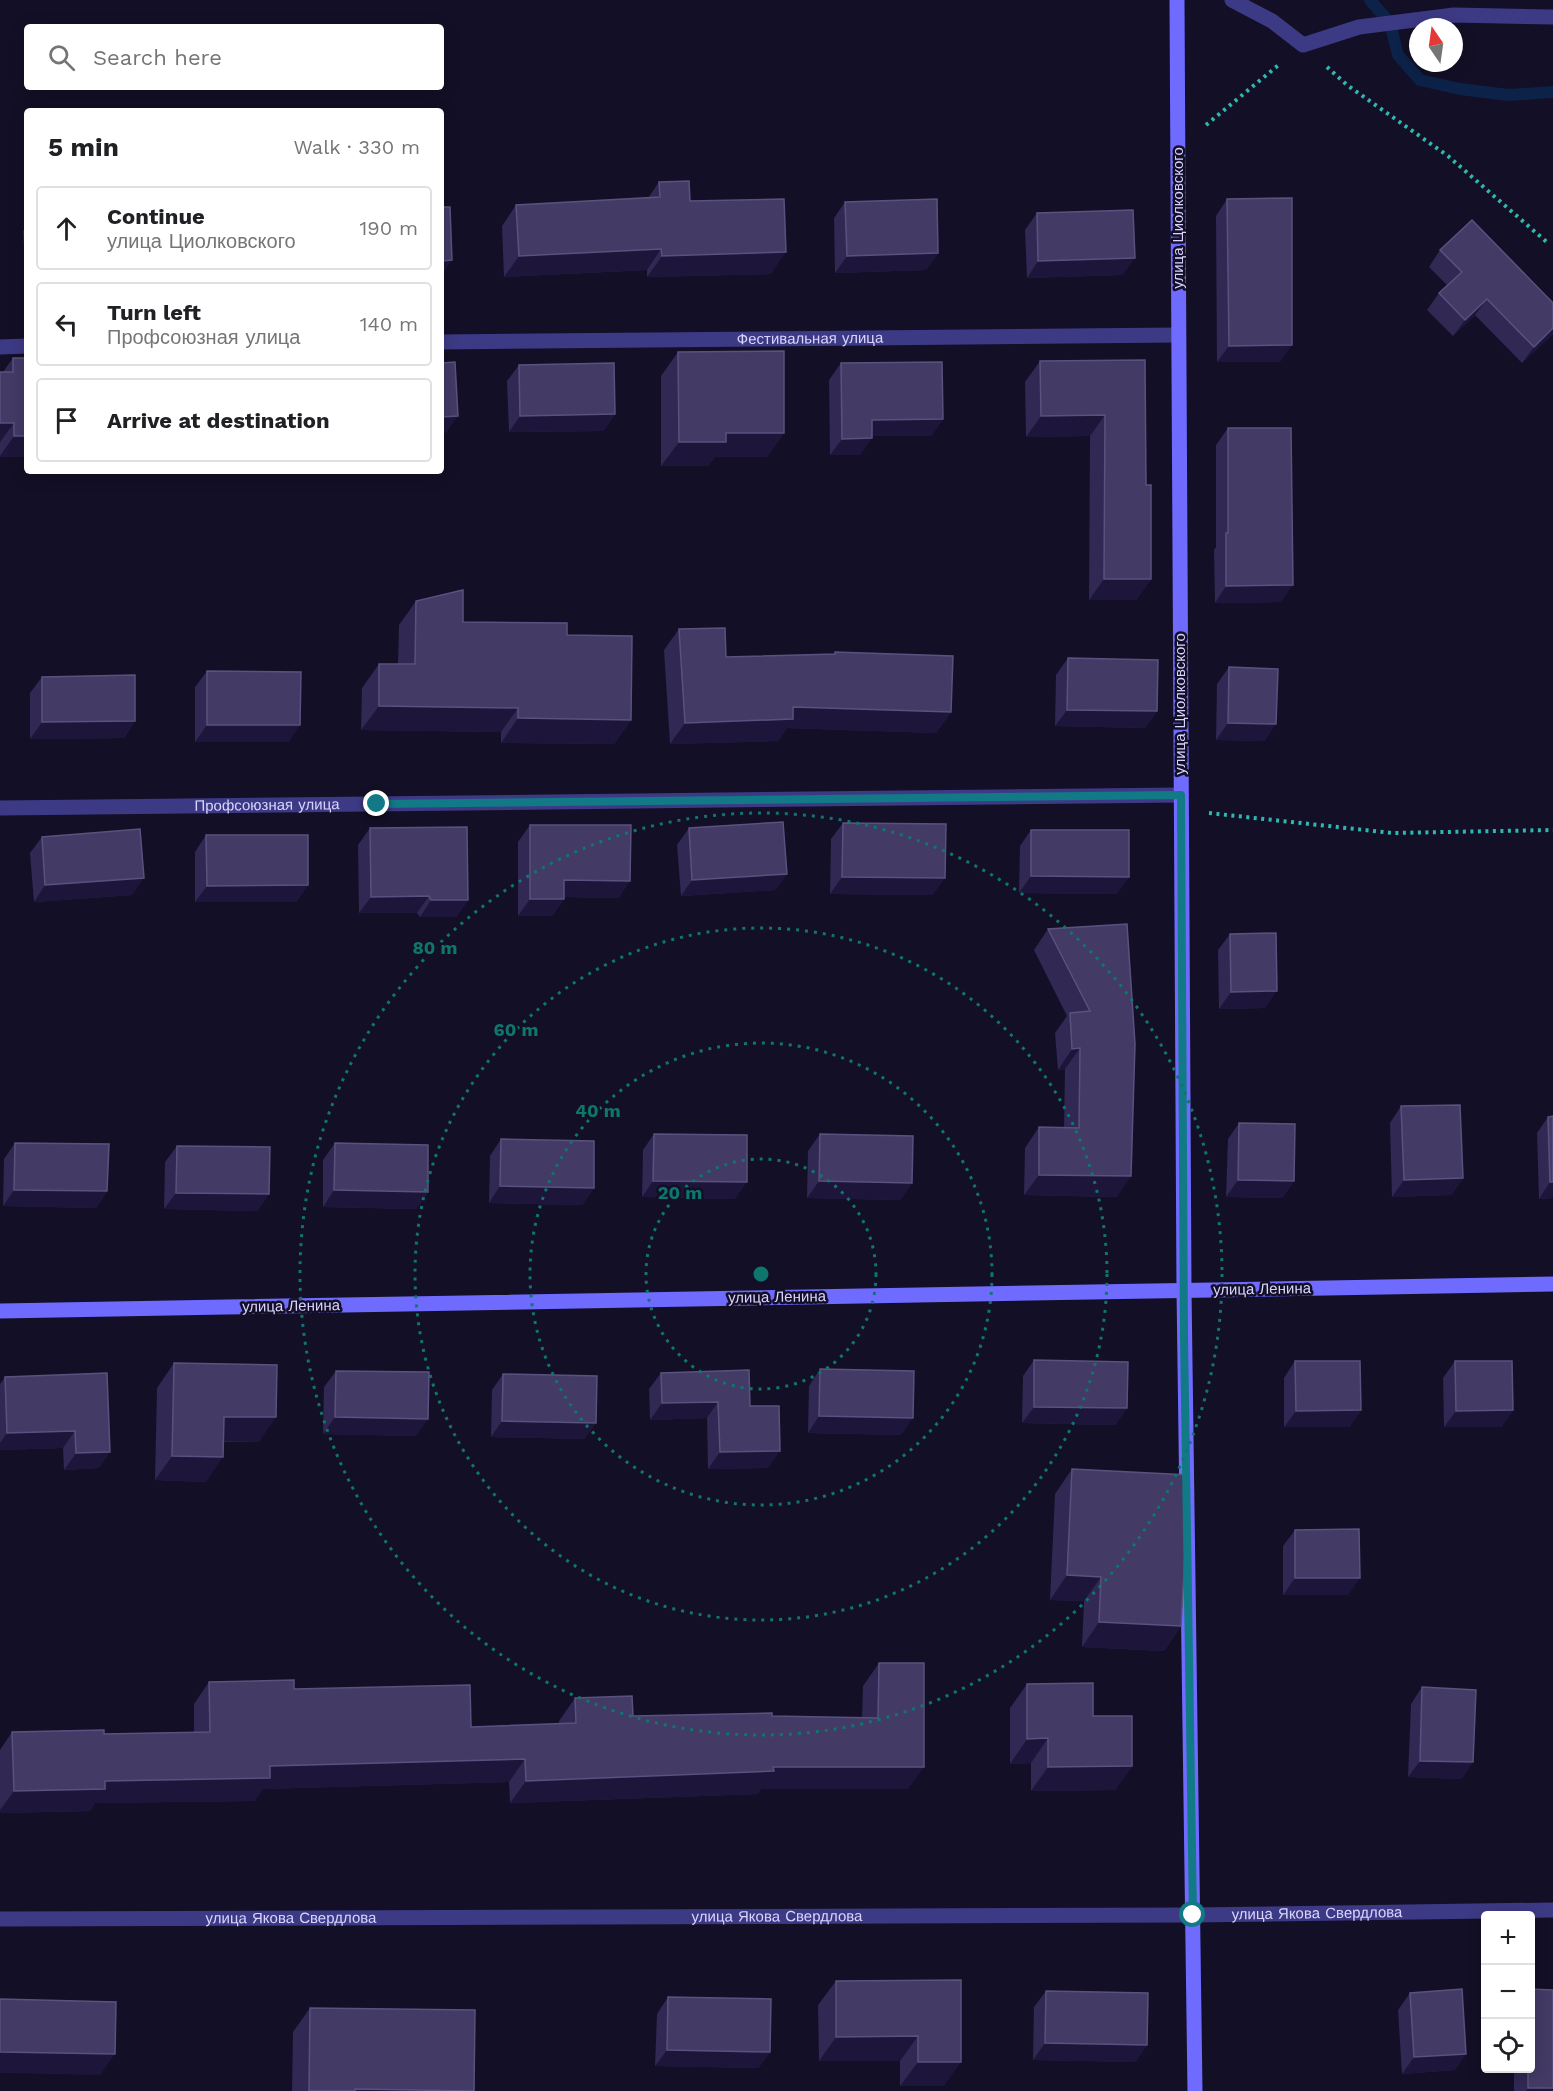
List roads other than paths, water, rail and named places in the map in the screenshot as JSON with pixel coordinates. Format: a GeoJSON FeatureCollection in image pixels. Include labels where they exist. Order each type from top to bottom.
{"type":"FeatureCollection","features":[{"type":"Feature","properties":{"kind":"main road","name":"улица Циолковского"},"geometry":{"type":"LineString","coordinates":[[1177,0],[1184,1290],[1195,2091]]}},
{"type":"Feature","properties":{"kind":"main road","name":"улица Ленина"},"geometry":{"type":"LineString","coordinates":[[0,1311],[1553,1284]]}},
{"type":"Feature","properties":{"kind":"street"},"geometry":{"type":"LineString","coordinates":[[1232,0],[1272,21],[1303,45],[1359,27],[1454,15],[1553,17]]}},
{"type":"Feature","properties":{"kind":"street","name":"Фестивальная улица"},"geometry":{"type":"LineString","coordinates":[[444,342],[1178,334]]}},
{"type":"Feature","properties":{"kind":"street"},"geometry":{"type":"LineString","coordinates":[[0,347],[24,346]]}},
{"type":"Feature","properties":{"kind":"street","name":"Профсоюзная улица"},"geometry":{"type":"LineString","coordinates":[[0,808],[1181,795]]}},
{"type":"Feature","properties":{"kind":"street","name":"улица Якова Свердлова"},"geometry":{"type":"LineString","coordinates":[[0,1919],[1193,1915],[1553,1910]]}},
{"type":"Feature","properties":{"kind":"waterway"},"geometry":{"type":"LineString","coordinates":[[1370,0],[1390,23],[1398,55],[1420,80],[1460,89],[1508,95],[1553,92]]}}]}
